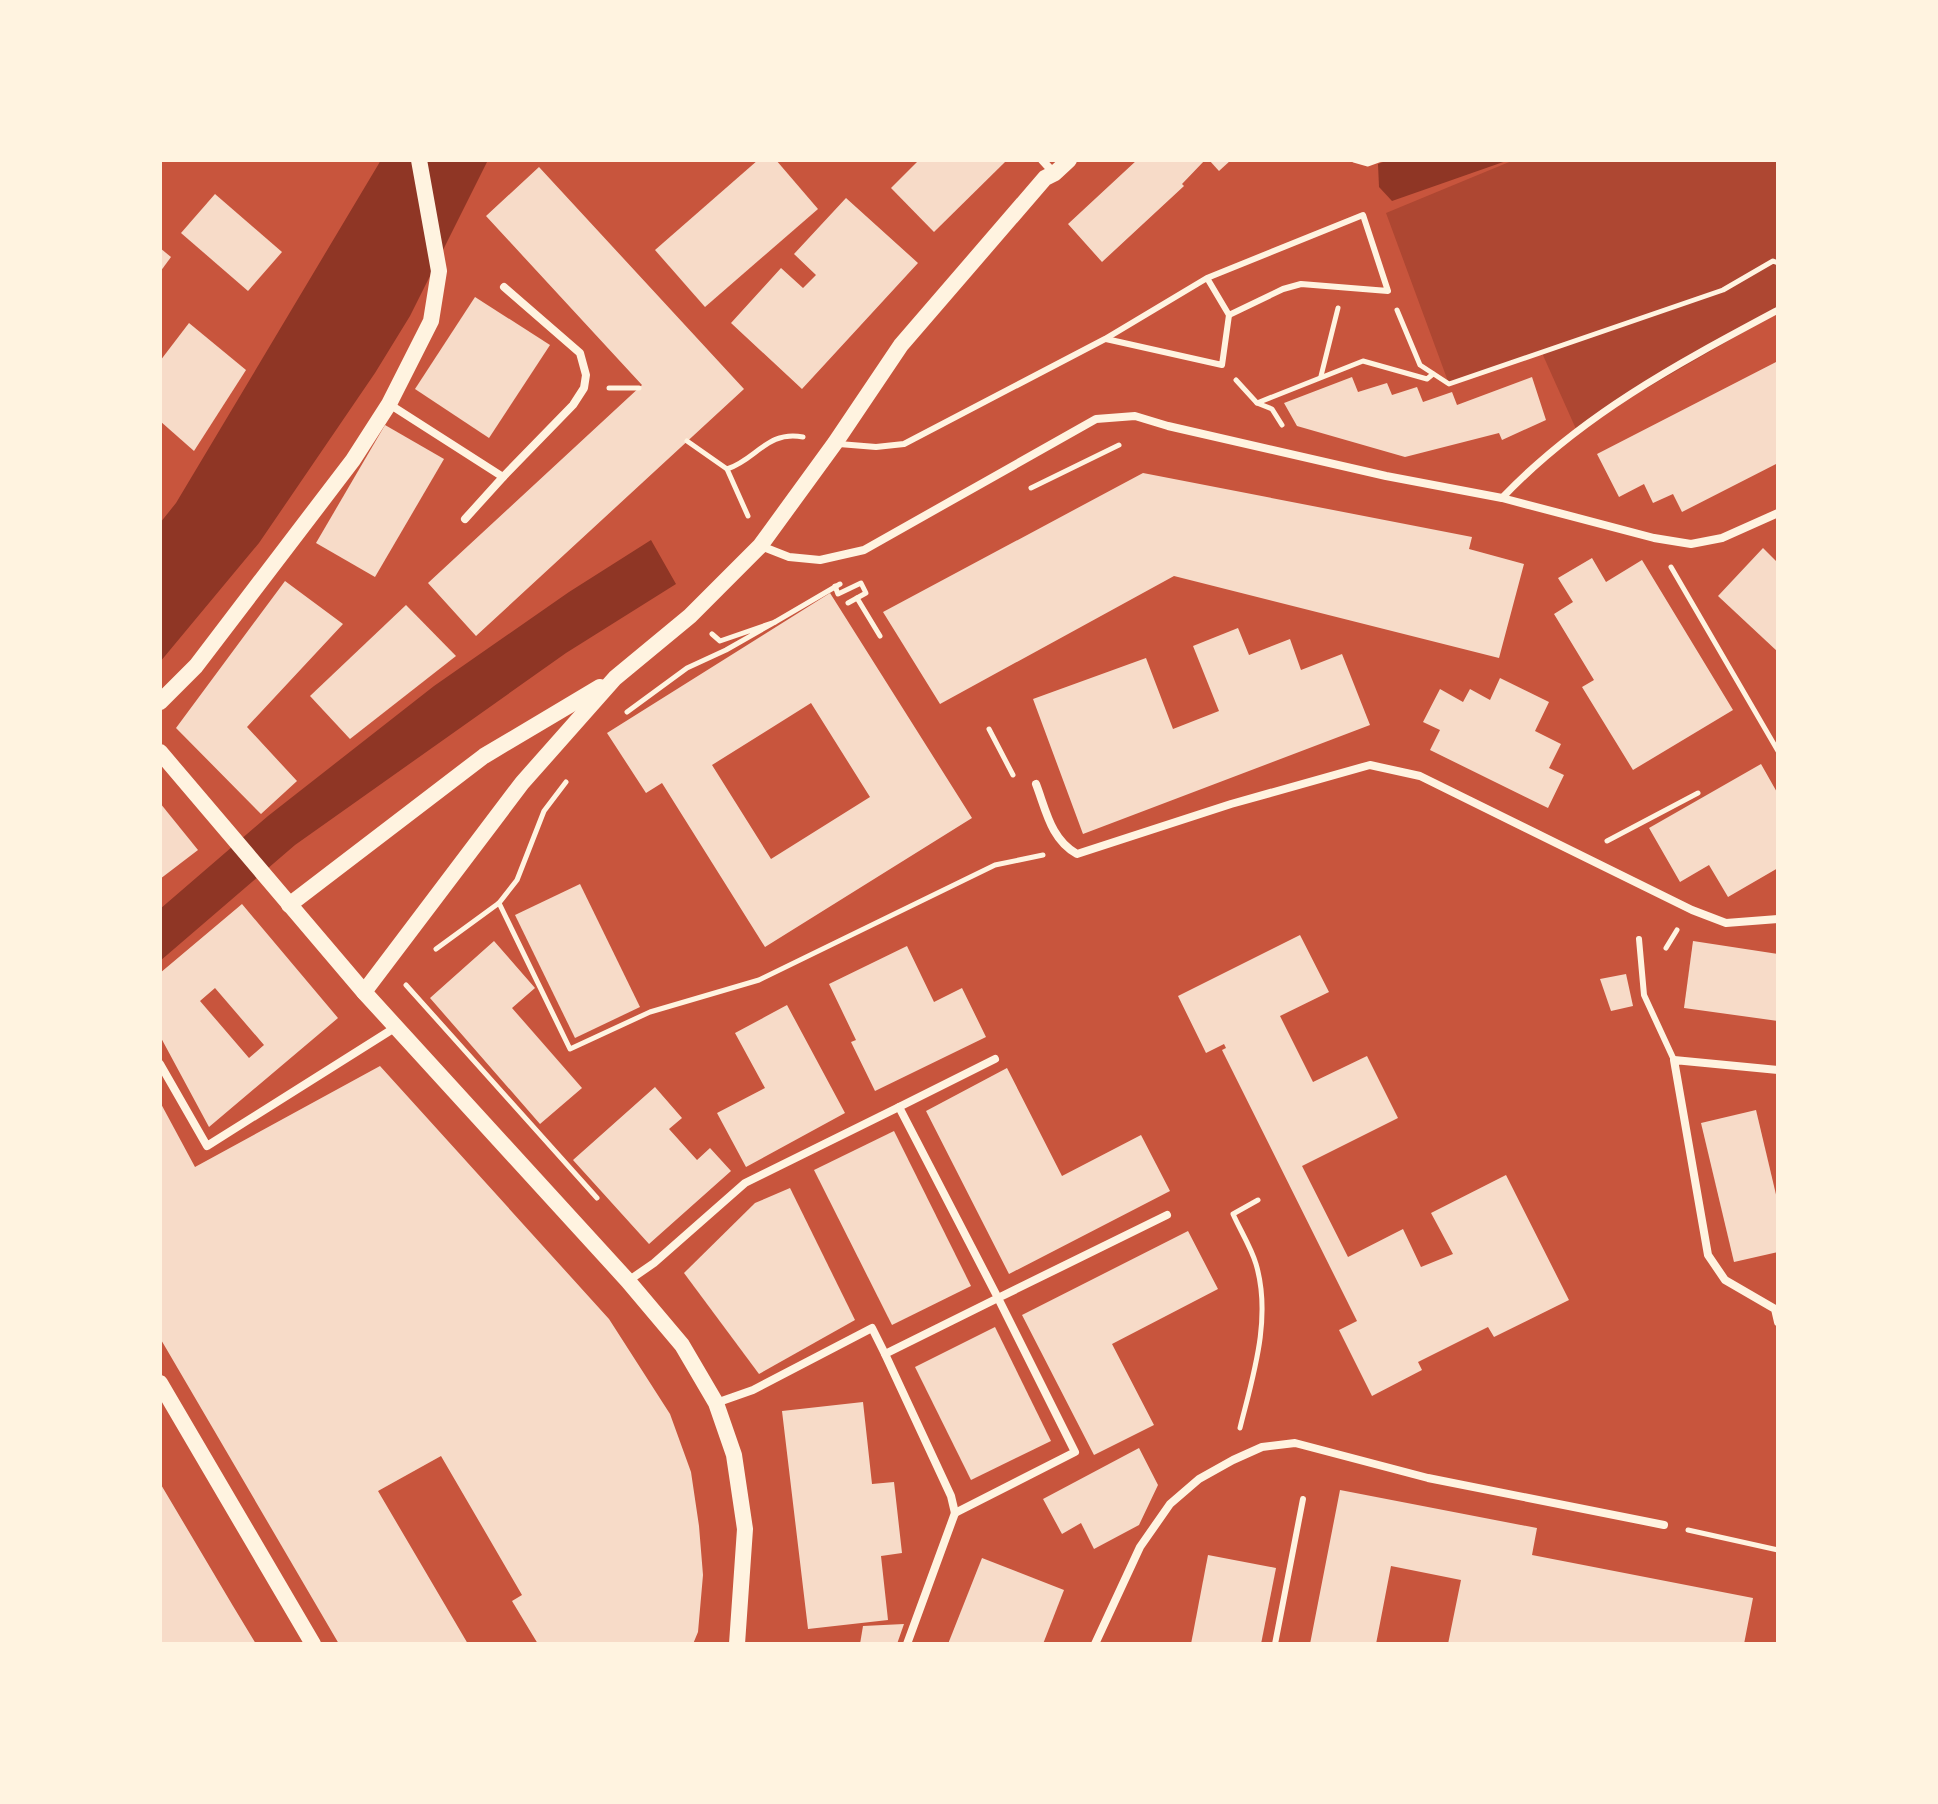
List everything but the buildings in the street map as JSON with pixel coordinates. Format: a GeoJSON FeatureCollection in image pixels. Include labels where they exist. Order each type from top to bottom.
{"type":"FeatureCollection","features":[{"type":"Feature","properties":{"kind":"main road"},"geometry":{"type":"LineString","coordinates":[[160,702],[196,666],[353,460],[389,404],[431,321],[439,271],[419,160]]}},
{"type":"Feature","properties":{"kind":"main road"},"geometry":{"type":"LineString","coordinates":[[289,905],[484,756],[615,678],[690,616],[760,546],[901,345],[1045,178],[1069,160]]}},
{"type":"Feature","properties":{"kind":"main road"},"geometry":{"type":"LineString","coordinates":[[364,992],[522,783],[615,678]]}},
{"type":"Feature","properties":{"kind":"main road"},"geometry":{"type":"LineString","coordinates":[[160,752],[364,992],[628,1281],[682,1345],[716,1403],[734,1455],[745,1529],[741,1643]]}},
{"type":"Feature","properties":{"kind":"main road"},"geometry":{"type":"LineString","coordinates":[[160,1383],[313,1644]]}},
{"type":"Feature","properties":{"kind":"street"},"geometry":{"type":"LineString","coordinates":[[1042,160],[1055,173]]}},
{"type":"Feature","properties":{"kind":"street"},"geometry":{"type":"LineString","coordinates":[[465,519],[573,405],[584,388],[586,375],[580,353],[504,287]]}},
{"type":"Feature","properties":{"kind":"street"},"geometry":{"type":"LineString","coordinates":[[1502,498],[1576,429],[1671,367],[1778,310]]}},
{"type":"Feature","properties":{"kind":"street"},"geometry":{"type":"LineString","coordinates":[[389,404],[503,477]]}},
{"type":"Feature","properties":{"kind":"street"},"geometry":{"type":"LineString","coordinates":[[760,546],[789,557],[820,560],[864,550],[1096,419],[1135,416],[1386,476],[1502,498],[1654,538],[1691,544],[1722,538],[1778,513]]}},
{"type":"Feature","properties":{"kind":"street"},"geometry":{"type":"LineString","coordinates":[[1036,784],[1057,838],[1064,847],[1077,854],[1231,804],[1370,765],[1420,776],[1678,903],[1726,923],[1778,919]]}},
{"type":"Feature","properties":{"kind":"street"},"geometry":{"type":"LineString","coordinates":[[160,1064],[207,1146],[396,1027]]}},
{"type":"Feature","properties":{"kind":"street"},"geometry":{"type":"LineString","coordinates":[[628,1281],[654,1263],[745,1183],[995,1059]]}},
{"type":"Feature","properties":{"kind":"street"},"geometry":{"type":"LineString","coordinates":[[1778,1070],[1674,1060],[1708,1255],[1725,1280],[1775,1309],[1778,1322]]}},
{"type":"Feature","properties":{"kind":"street"},"geometry":{"type":"LineString","coordinates":[[899,1107],[1075,1452],[955,1513]]}},
{"type":"Feature","properties":{"kind":"street"},"geometry":{"type":"LineString","coordinates":[[885,1354],[1167,1215]]}},
{"type":"Feature","properties":{"kind":"street"},"geometry":{"type":"LineString","coordinates":[[716,1403],[753,1390],[872,1328],[951,1496],[955,1513],[907,1644]]}},
{"type":"Feature","properties":{"kind":"street"},"geometry":{"type":"LineString","coordinates":[[1095,1644],[1140,1547],[1170,1504],[1199,1479],[1262,1447],[1295,1443],[1428,1478],[1664,1525]]}},
{"type":"Feature","properties":{"kind":"lane"},"geometry":{"type":"LineString","coordinates":[[835,443],[876,447],[904,444],[1105,339],[1207,278],[1363,215],[1388,291],[1301,284],[1283,289],[1229,315]]}},
{"type":"Feature","properties":{"kind":"lane"},"geometry":{"type":"LineString","coordinates":[[1105,339],[1222,365],[1229,315],[1207,278]]}},
{"type":"Feature","properties":{"kind":"lane"},"geometry":{"type":"LineString","coordinates":[[1639,939],[1644,995],[1674,1060]]}},
{"type":"Feature","properties":{"kind":"lane"},"geometry":{"type":"LineString","coordinates":[[1275,1644],[1303,1499]]}},
{"type":"Feature","properties":{"kind":"path"},"geometry":{"type":"LineString","coordinates":[[1354,160],[1368,164],[1379,160]]}},
{"type":"Feature","properties":{"kind":"path"},"geometry":{"type":"LineString","coordinates":[[1388,291],[1420,365],[1449,384],[1723,290],[1773,261],[1778,263]]}},
{"type":"Feature","properties":{"kind":"path"},"geometry":{"type":"LineString","coordinates":[[1321,377],[1343,286]]}},
{"type":"Feature","properties":{"kind":"path"},"geometry":{"type":"LineString","coordinates":[[1257,403],[1363,361],[1427,379],[1433,374]]}},
{"type":"Feature","properties":{"kind":"path"},"geometry":{"type":"LineString","coordinates":[[1222,365],[1257,403],[1272,409]]}},
{"type":"Feature","properties":{"kind":"path"},"geometry":{"type":"LineString","coordinates":[[727,469],[737,466],[764,444],[780,438],[795,435],[835,443]]}},
{"type":"Feature","properties":{"kind":"path"},"geometry":{"type":"LineString","coordinates":[[687,441],[727,469],[760,546]]}},
{"type":"Feature","properties":{"kind":"path"},"geometry":{"type":"LineString","coordinates":[[1654,538],[1778,751]]}},
{"type":"Feature","properties":{"kind":"path"},"geometry":{"type":"LineString","coordinates":[[835,586],[838,594],[861,583],[866,593],[848,603]]}},
{"type":"Feature","properties":{"kind":"path"},"geometry":{"type":"LineString","coordinates":[[857,598],[880,636]]}},
{"type":"Feature","properties":{"kind":"path"},"geometry":{"type":"LineString","coordinates":[[617,719],[687,668],[775,622],[720,641],[690,616]]}},
{"type":"Feature","properties":{"kind":"path"},"geometry":{"type":"LineString","coordinates":[[433,951],[499,903],[517,880],[544,811],[571,775]]}},
{"type":"Feature","properties":{"kind":"path"},"geometry":{"type":"LineString","coordinates":[[1603,844],[1698,793]]}},
{"type":"Feature","properties":{"kind":"path"},"geometry":{"type":"LineString","coordinates":[[499,903],[570,1049],[650,1012],[759,980],[995,865],[1039,855],[1077,854]]}},
{"type":"Feature","properties":{"kind":"path"},"geometry":{"type":"LineString","coordinates":[[398,977],[601,1203]]}},
{"type":"Feature","properties":{"kind":"path"},"geometry":{"type":"LineString","coordinates":[[1233,1460],[1255,1367],[1263,1305],[1256,1263],[1233,1214],[1258,1200]]}},
{"type":"Feature","properties":{"kind":"path"},"geometry":{"type":"LineString","coordinates":[[1664,1525],[1778,1550]]}},
{"type":"Feature","properties":{"kind":"shaded area"},"geometry":{"type":"Polygon","coordinates":[[[381,160],[488,160],[410,316],[375,373],[259,543],[160,662],[160,523],[176,503],[381,160]]]}},
{"type":"Feature","properties":{"kind":"shaded area"},"geometry":{"type":"Polygon","coordinates":[[[1388,160],[1509,160],[1392,201],[1379,187],[1378,164],[1388,160]]]}},
{"type":"Feature","properties":{"kind":"shaded area"},"geometry":{"type":"Polygon","coordinates":[[[1514,160],[1778,160],[1778,312],[1576,429],[1542,353],[1449,384],[1386,213],[1514,160]]]}},
{"type":"Feature","properties":{"kind":"shaded area"},"geometry":{"type":"Polygon","coordinates":[[[651,540],[676,584],[566,653],[295,845],[160,961],[160,909],[268,816],[434,686],[569,592],[651,540]]]}}]}
